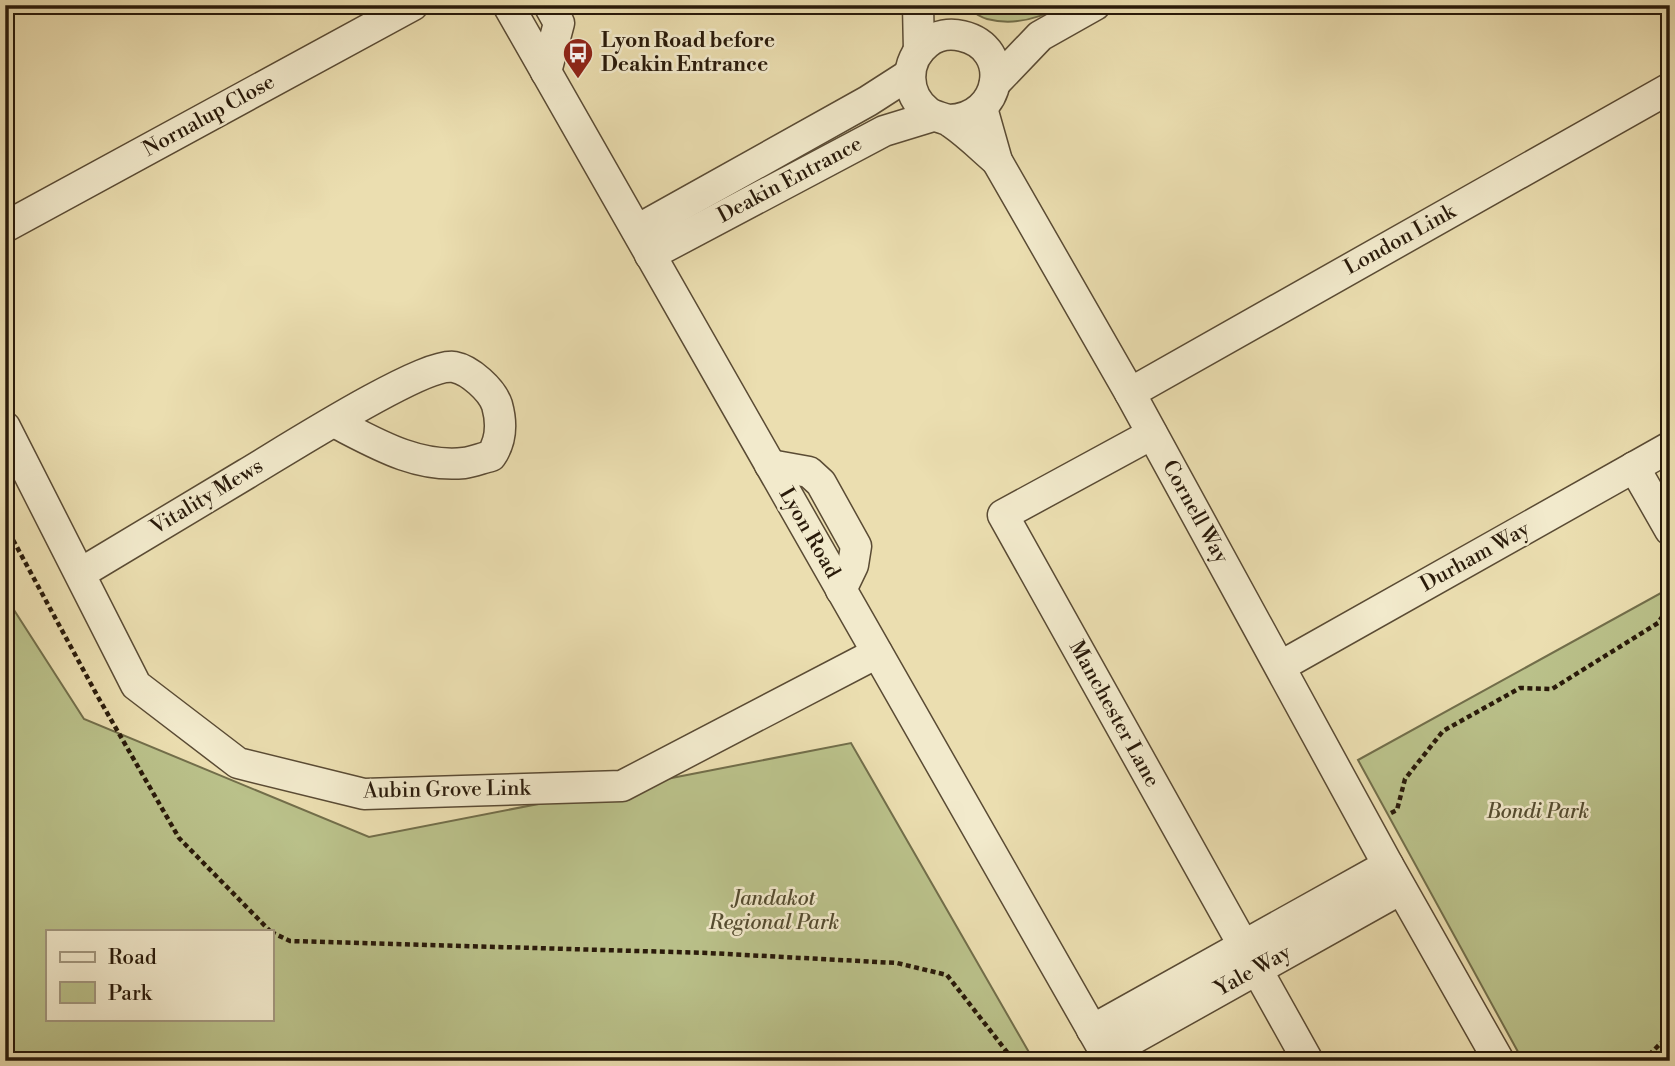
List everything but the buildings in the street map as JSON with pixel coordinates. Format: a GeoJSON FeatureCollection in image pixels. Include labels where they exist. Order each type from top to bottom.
{"type":"FeatureCollection","features":[{"type":"Feature","properties":{"kind":"street","name":"Nornalup Close"},"geometry":{"type":"LineString","coordinates":[[5,227],[413,5]]}},
{"type":"Feature","properties":{"kind":"street","name":"Lyon Road"},"geometry":{"type":"LineString","coordinates":[[508,5],[1102,1048]]}},
{"type":"Feature","properties":{"kind":"street"},"geometry":{"type":"LineString","coordinates":[[546,72],[559,23],[549,5]]}},
{"type":"Feature","properties":{"kind":"street"},"geometry":{"type":"LineString","coordinates":[[918,5],[915,98],[941,118],[967,118],[1040,36],[1095,5]]}},
{"type":"Feature","properties":{"kind":"street"},"geometry":{"type":"LineString","coordinates":[[933,5],[994,66],[989,96]]}},
{"type":"Feature","properties":{"kind":"street"},"geometry":{"type":"LineString","coordinates":[[915,63],[936,38],[969,40],[1040,36]]}},
{"type":"Feature","properties":{"kind":"street","name":"Deakin Entrance"},"geometry":{"type":"LineString","coordinates":[[644,243],[868,101],[915,63]]}},
{"type":"Feature","properties":{"kind":"street","name":"London Link"},"geometry":{"type":"LineString","coordinates":[[1130,393],[1670,88]]}},
{"type":"Feature","properties":{"kind":"street","name":"Cornell Way"},"geometry":{"type":"LineString","coordinates":[[989,96],[997,161]]}},
{"type":"Feature","properties":{"kind":"street","name":"Deakin Entrance"},"geometry":{"type":"LineString","coordinates":[[644,243],[884,131],[941,118]]}},
{"type":"Feature","properties":{"kind":"street","name":"Cornell Way"},"geometry":{"type":"LineString","coordinates":[[941,118],[997,161],[1130,393],[1394,877],[1499,1061]]}},
{"type":"Feature","properties":{"kind":"street","name":"Vitality Mews"},"geometry":{"type":"LineString","coordinates":[[80,573],[334,422],[426,373],[452,367],[483,385],[495,401],[500,418],[500,432],[497,447],[491,456],[464,463],[425,461],[389,450],[334,422]]}},
{"type":"Feature","properties":{"kind":"street","name":"Aubin Grove Link"},"geometry":{"type":"LineString","coordinates":[[5,427],[136,685],[238,763],[364,794],[622,786],[877,653]]}},
{"type":"Feature","properties":{"kind":"street","name":"Manchester Lane"},"geometry":{"type":"LineString","coordinates":[[1152,434],[1003,516],[1308,1061]]}},
{"type":"Feature","properties":{"kind":"street","name":"Durham Way"},"geometry":{"type":"LineString","coordinates":[[1281,666],[1670,447]]}},
{"type":"Feature","properties":{"kind":"street"},"geometry":{"type":"LineString","coordinates":[[1634,467],[1670,530]]}},
{"type":"Feature","properties":{"kind":"street","name":"Yale Way"},"geometry":{"type":"LineString","coordinates":[[1102,1048],[1251,957],[1394,877]]}},
{"type":"Feature","properties":{"kind":"path"},"geometry":{"type":"LineString","coordinates":[[5,525],[179,838],[270,930]]}},
{"type":"Feature","properties":{"kind":"path"},"geometry":{"type":"LineString","coordinates":[[1389,814],[1397,810],[1405,779],[1443,731],[1520,688],[1552,688],[1657,623],[1670,604]]}},
{"type":"Feature","properties":{"kind":"path"},"geometry":{"type":"LineString","coordinates":[[273,932],[290,941],[708,953],[897,963],[947,975],[1014,1061]]}},
{"type":"Feature","properties":{"kind":"path"},"geometry":{"type":"LineString","coordinates":[[1643,1061],[1670,1034]]}},
{"type":"Feature","properties":{"kind":"green space"},"geometry":{"type":"Polygon","coordinates":[[[963,5],[1064,5],[1037,17],[1007,22],[984,18],[963,5]]]}},
{"type":"Feature","properties":{"kind":"green space","name":"Bondi Park"},"geometry":{"type":"Polygon","coordinates":[[[1670,588],[1670,1054],[1658,1061],[1523,1061],[1358,760],[1670,588]]]}},
{"type":"Feature","properties":{"kind":"green space","name":"Jandakot Regional Park"},"geometry":{"type":"Polygon","coordinates":[[[5,596],[84,719],[369,837],[851,743],[1034,1061],[5,1061],[5,596]]]}},
{"type":"Feature","properties":{"kind":"place","name":"Lyon Road before Deakin Entrance"},"geometry":{"type":"Point","coordinates":[578,80]}}]}
